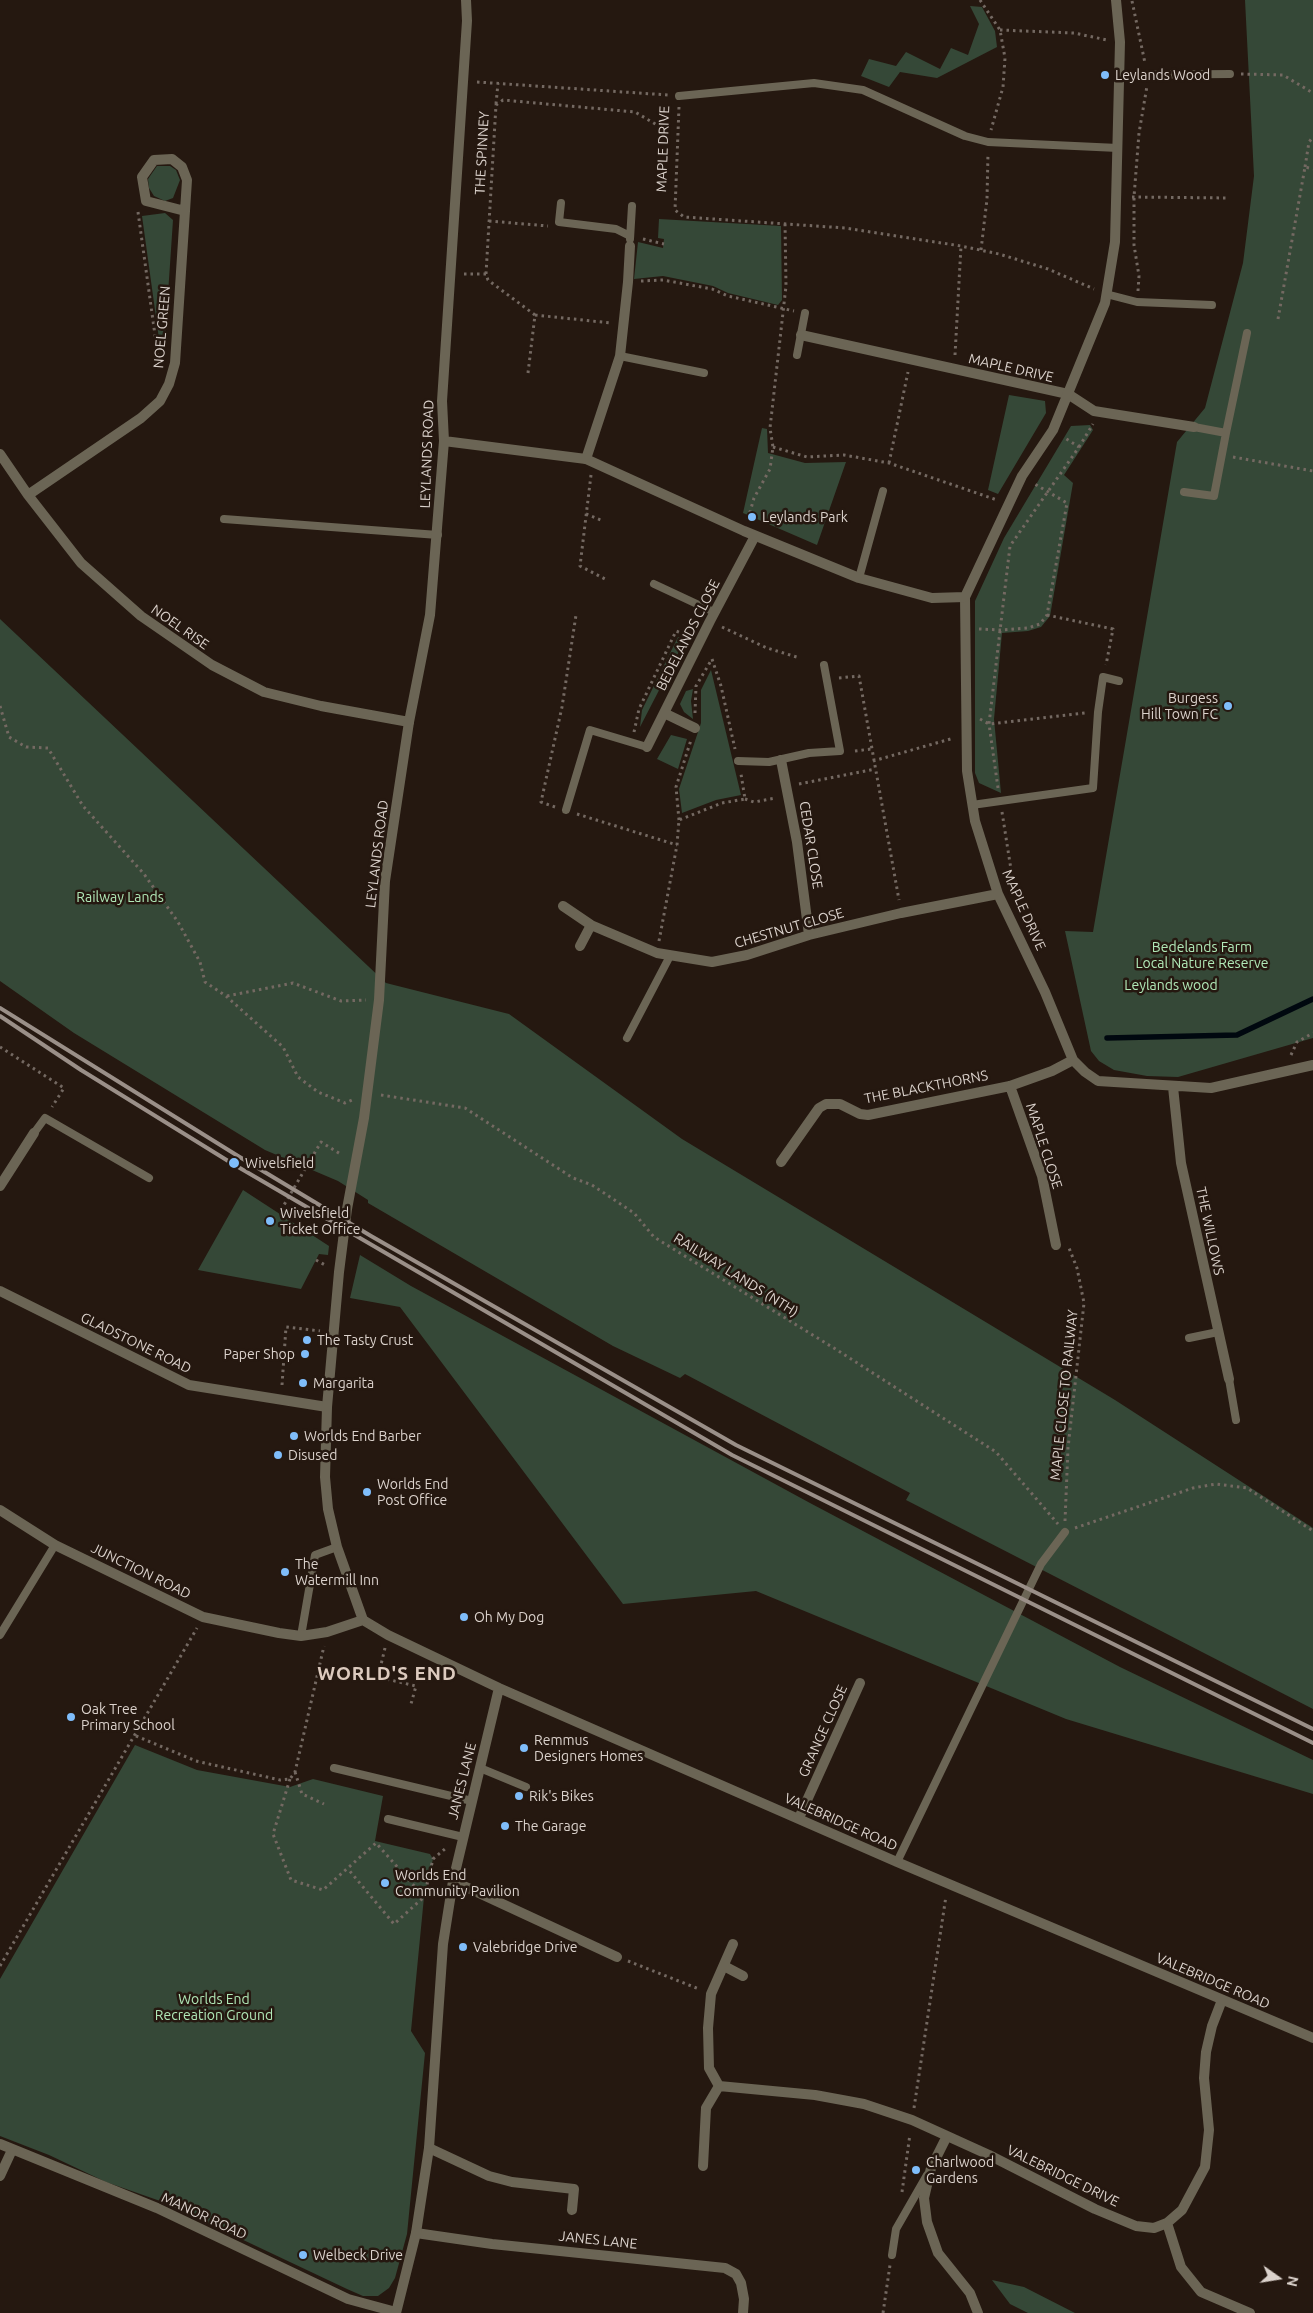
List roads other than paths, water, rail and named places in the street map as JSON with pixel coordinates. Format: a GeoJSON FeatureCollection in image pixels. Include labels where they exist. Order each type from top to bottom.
{"type":"FeatureCollection","features":[{"type":"Feature","properties":{"kind":"street","name":"LEYLANDS ROAD"},"geometry":{"type":"LineString","coordinates":[[363,1620],[337,1547],[328,1509],[325,1477],[327,1406],[338,1272],[367,1093],[378,1000],[385,881],[409,722],[430,615],[438,535],[444,441],[442,401],[464,82],[467,21],[466,0]]}},
{"type":"Feature","properties":{"kind":"street","name":"MAPLE DRIVE"},"geometry":{"type":"LineString","coordinates":[[1116,0],[1120,42],[1115,242],[1106,294],[1089,346],[1053,430],[1022,476],[1010,505],[965,597],[967,771],[972,805],[998,894],[1045,992],[1073,1060],[1085,1072],[1098,1081],[1211,1088],[1313,1065]]}},
{"type":"Feature","properties":{"kind":"street","name":"NOEL GREEN"},"geometry":{"type":"LineString","coordinates":[[28,496],[141,418],[160,401],[170,384],[175,364],[185,211],[187,180],[182,166],[172,159],[154,160],[142,178],[146,202],[185,211]]}},
{"type":"Feature","properties":{"kind":"street"},"geometry":{"type":"LineString","coordinates":[[589,461],[620,356],[628,282],[630,241]]}},
{"type":"Feature","properties":{"kind":"street","name":"MAPLE DRIVE"},"geometry":{"type":"LineString","coordinates":[[801,335],[1068,394],[1094,411],[1194,427]]}},
{"type":"Feature","properties":{"kind":"street"},"geometry":{"type":"LineString","coordinates":[[444,441],[589,461],[755,536],[859,578],[932,598],[965,597]]}},
{"type":"Feature","properties":{"kind":"street","name":"NOEL RISE"},"geometry":{"type":"LineString","coordinates":[[0,454],[28,496],[81,563],[141,616],[212,665],[264,692],[320,706],[409,722]]}},
{"type":"Feature","properties":{"kind":"street","name":"BEDELANDS CLOSE"},"geometry":{"type":"LineString","coordinates":[[648,747],[712,616],[755,536]]}},
{"type":"Feature","properties":{"kind":"street"},"geometry":{"type":"LineString","coordinates":[[664,713],[695,728]]}},
{"type":"Feature","properties":{"kind":"street","name":"CEDAR CLOSE"},"geometry":{"type":"LineString","coordinates":[[781,760],[788,791],[810,935]]}},
{"type":"Feature","properties":{"kind":"street","name":"CHESTNUT CLOSE"},"geometry":{"type":"LineString","coordinates":[[563,906],[591,925],[657,954],[712,962],[747,955],[810,935],[901,913],[998,894]]}},
{"type":"Feature","properties":{"kind":"street"},"geometry":{"type":"LineString","coordinates":[[580,946],[591,925]]}},
{"type":"Feature","properties":{"kind":"street","name":"THE BLACKTHORNS"},"geometry":{"type":"LineString","coordinates":[[781,1162],[820,1108],[826,1104],[840,1104],[860,1114],[868,1115],[1010,1086],[1052,1071],[1073,1060]]}},
{"type":"Feature","properties":{"kind":"street","name":"MAPLE CLOSE"},"geometry":{"type":"LineString","coordinates":[[1010,1086],[1042,1176],[1056,1245]]}},
{"type":"Feature","properties":{"kind":"street","name":"THE WILLOWS"},"geometry":{"type":"LineString","coordinates":[[1174,1087],[1182,1163],[1229,1379]]}},
{"type":"Feature","properties":{"kind":"street"},"geometry":{"type":"LineString","coordinates":[[0,1186],[34,1133]]}},
{"type":"Feature","properties":{"kind":"street","name":"GLADSTONE ROAD"},"geometry":{"type":"LineString","coordinates":[[0,1291],[189,1386],[327,1406]]}},
{"type":"Feature","properties":{"kind":"street","name":"JUNCTION ROAD"},"geometry":{"type":"LineString","coordinates":[[0,1510],[55,1545],[203,1617],[301,1636]]}},
{"type":"Feature","properties":{"kind":"street"},"geometry":{"type":"LineString","coordinates":[[301,1636],[327,1632],[363,1620]]}},
{"type":"Feature","properties":{"kind":"street","name":"VALEBRIDGE ROAD"},"geometry":{"type":"LineString","coordinates":[[363,1620],[388,1635],[499,1688],[897,1862],[1313,2038]]}},
{"type":"Feature","properties":{"kind":"street","name":"GRANGE CLOSE"},"geometry":{"type":"LineString","coordinates":[[800,1818],[860,1683]]}},
{"type":"Feature","properties":{"kind":"street","name":"JANES LANE"},"geometry":{"type":"LineString","coordinates":[[396,2312],[416,2233],[428,2148],[442,1944],[452,1881],[499,1688]]}},
{"type":"Feature","properties":{"kind":"street"},"geometry":{"type":"LineString","coordinates":[[452,1881],[617,1957]]}},
{"type":"Feature","properties":{"kind":"street"},"geometry":{"type":"LineString","coordinates":[[703,2166],[706,2108],[718,2086],[710,2068],[708,2028],[711,1994],[732,1944]]}},
{"type":"Feature","properties":{"kind":"street"},"geometry":{"type":"LineString","coordinates":[[724,1966],[742,1976]]}},
{"type":"Feature","properties":{"kind":"street"},"geometry":{"type":"LineString","coordinates":[[1222,2000],[1212,2026],[1206,2052],[1204,2078],[1209,2130],[1204,2167],[1182,2210],[1167,2224],[1181,2267],[1201,2292],[1250,2313]]}},
{"type":"Feature","properties":{"kind":"street","name":"VALEBRIDGE DRIVE"},"geometry":{"type":"LineString","coordinates":[[718,2086],[814,2095],[864,2104],[912,2120],[989,2155],[1095,2209],[1128,2222],[1154,2228],[1167,2224]]}},
{"type":"Feature","properties":{"kind":"street"},"geometry":{"type":"LineString","coordinates":[[947,2136],[931,2168],[924,2198],[927,2222],[938,2254],[970,2293],[978,2313]]}},
{"type":"Feature","properties":{"kind":"street","name":"MANOR ROAD"},"geometry":{"type":"LineString","coordinates":[[0,2144],[156,2208],[348,2299],[396,2312]]}},
{"type":"Feature","properties":{"kind":"street"},"geometry":{"type":"LineString","coordinates":[[428,2148],[489,2176],[512,2182],[574,2188],[572,2210]]}},
{"type":"Feature","properties":{"kind":"street"},"geometry":{"type":"LineString","coordinates":[[0,2176],[12,2150]]}},
{"type":"Feature","properties":{"kind":"street","name":"JANES LANE"},"geometry":{"type":"LineString","coordinates":[[416,2233],[492,2244],[725,2268],[736,2274],[741,2283],[744,2299],[743,2313]]}},
{"type":"Feature","properties":{"kind":"lane"},"geometry":{"type":"LineString","coordinates":[[1119,76],[1148,77],[1230,74]]}},
{"type":"Feature","properties":{"kind":"lane","name":"MAPLE DRIVE"},"geometry":{"type":"LineString","coordinates":[[679,96],[814,83],[863,90],[965,136],[988,142],[1118,148]]}},
{"type":"Feature","properties":{"kind":"lane"},"geometry":{"type":"LineString","coordinates":[[560,203],[559,222],[616,229],[630,241]]}},
{"type":"Feature","properties":{"kind":"lane"},"geometry":{"type":"LineString","coordinates":[[630,241],[632,206]]}},
{"type":"Feature","properties":{"kind":"lane"},"geometry":{"type":"LineString","coordinates":[[1106,294],[1137,302],[1212,305]]}},
{"type":"Feature","properties":{"kind":"lane"},"geometry":{"type":"LineString","coordinates":[[797,356],[805,313]]}},
{"type":"Feature","properties":{"kind":"lane"},"geometry":{"type":"LineString","coordinates":[[1184,492],[1214,496],[1247,333]]}},
{"type":"Feature","properties":{"kind":"lane"},"geometry":{"type":"LineString","coordinates":[[620,356],[704,374]]}},
{"type":"Feature","properties":{"kind":"lane"},"geometry":{"type":"LineString","coordinates":[[1194,427],[1226,432]]}},
{"type":"Feature","properties":{"kind":"lane"},"geometry":{"type":"LineString","coordinates":[[859,578],[883,492]]}},
{"type":"Feature","properties":{"kind":"lane"},"geometry":{"type":"LineString","coordinates":[[224,520],[438,535]]}},
{"type":"Feature","properties":{"kind":"lane"},"geometry":{"type":"LineString","coordinates":[[654,584],[712,616]]}},
{"type":"Feature","properties":{"kind":"lane"},"geometry":{"type":"LineString","coordinates":[[738,762],[769,762],[840,750],[824,665]]}},
{"type":"Feature","properties":{"kind":"lane"},"geometry":{"type":"LineString","coordinates":[[972,805],[1093,788],[1098,712],[1103,678],[1119,681]]}},
{"type":"Feature","properties":{"kind":"lane"},"geometry":{"type":"LineString","coordinates":[[566,810],[590,730],[648,747]]}},
{"type":"Feature","properties":{"kind":"lane"},"geometry":{"type":"LineString","coordinates":[[627,1038],[670,956]]}},
{"type":"Feature","properties":{"kind":"lane"},"geometry":{"type":"LineString","coordinates":[[34,1133],[45,1118],[149,1178]]}},
{"type":"Feature","properties":{"kind":"lane"},"geometry":{"type":"LineString","coordinates":[[1189,1338],[1218,1332]]}},
{"type":"Feature","properties":{"kind":"lane"},"geometry":{"type":"LineString","coordinates":[[1229,1379],[1236,1420]]}},
{"type":"Feature","properties":{"kind":"lane"},"geometry":{"type":"LineString","coordinates":[[897,1862],[1042,1564],[1065,1532]]}},
{"type":"Feature","properties":{"kind":"lane"},"geometry":{"type":"LineString","coordinates":[[0,1636],[55,1545]]}},
{"type":"Feature","properties":{"kind":"lane"},"geometry":{"type":"LineString","coordinates":[[301,1636],[315,1556],[337,1547]]}},
{"type":"Feature","properties":{"kind":"lane"},"geometry":{"type":"LineString","coordinates":[[334,1768],[472,1801]]}},
{"type":"Feature","properties":{"kind":"lane"},"geometry":{"type":"LineString","coordinates":[[480,1768],[526,1787]]}},
{"type":"Feature","properties":{"kind":"lane"},"geometry":{"type":"LineString","coordinates":[[388,1819],[463,1837]]}},
{"type":"Feature","properties":{"kind":"lane"},"geometry":{"type":"LineString","coordinates":[[892,2255],[896,2229],[931,2168]]}},
{"type":"Feature","properties":{"kind":"waterway"},"geometry":{"type":"LineString","coordinates":[[1107,1038],[1237,1035],[1313,999]]}},
{"type":"Feature","properties":{"kind":"railway"},"geometry":{"type":"LineString","coordinates":[[0,1008],[371,1236],[736,1445],[1313,1729]]}},
{"type":"Feature","properties":{"kind":"railway"},"geometry":{"type":"LineString","coordinates":[[0,1016],[81,1070],[233,1164],[732,1455],[1313,1743]]}},
{"type":"Feature","properties":{"kind":"place","name":"Leylands Wood"},"geometry":{"type":"Point","coordinates":[1105,75]}},
{"type":"Feature","properties":{"kind":"place","name":"Leylands Park"},"geometry":{"type":"Point","coordinates":[752,517]}},
{"type":"Feature","properties":{"kind":"place","name":"Burgess Hill Town FC"},"geometry":{"type":"Point","coordinates":[1228,706]}},
{"type":"Feature","properties":{"kind":"place","name":"Wivelsfield"},"geometry":{"type":"Point","coordinates":[234,1163]}},
{"type":"Feature","properties":{"kind":"place","name":"Wivelsfield Ticket Office"},"geometry":{"type":"Point","coordinates":[270,1221]}},
{"type":"Feature","properties":{"kind":"place","name":"The Tasty Crust"},"geometry":{"type":"Point","coordinates":[307,1340]}},
{"type":"Feature","properties":{"kind":"place","name":"Paper Shop"},"geometry":{"type":"Point","coordinates":[305,1354]}},
{"type":"Feature","properties":{"kind":"place","name":"Margarita"},"geometry":{"type":"Point","coordinates":[303,1383]}},
{"type":"Feature","properties":{"kind":"place","name":"Worlds End Barber"},"geometry":{"type":"Point","coordinates":[294,1436]}},
{"type":"Feature","properties":{"kind":"place","name":"Disused"},"geometry":{"type":"Point","coordinates":[278,1455]}},
{"type":"Feature","properties":{"kind":"place","name":"Worlds End Post Office"},"geometry":{"type":"Point","coordinates":[367,1492]}},
{"type":"Feature","properties":{"kind":"place","name":"The Watermill Inn"},"geometry":{"type":"Point","coordinates":[285,1572]}},
{"type":"Feature","properties":{"kind":"place","name":"Oh My Dog"},"geometry":{"type":"Point","coordinates":[464,1617]}},
{"type":"Feature","properties":{"kind":"place","name":"Oak Tree Primary School"},"geometry":{"type":"Point","coordinates":[71,1717]}},
{"type":"Feature","properties":{"kind":"place","name":"Remmus Designers Homes"},"geometry":{"type":"Point","coordinates":[524,1748]}},
{"type":"Feature","properties":{"kind":"place","name":"Rik's Bikes"},"geometry":{"type":"Point","coordinates":[519,1796]}},
{"type":"Feature","properties":{"kind":"place","name":"The Garage"},"geometry":{"type":"Point","coordinates":[505,1826]}},
{"type":"Feature","properties":{"kind":"place","name":"Worlds End Community Pavilion"},"geometry":{"type":"Point","coordinates":[385,1883]}},
{"type":"Feature","properties":{"kind":"place","name":"Valebridge Drive"},"geometry":{"type":"Point","coordinates":[463,1947]}},
{"type":"Feature","properties":{"kind":"place","name":"Charlwood Gardens"},"geometry":{"type":"Point","coordinates":[916,2170]}},
{"type":"Feature","properties":{"kind":"place","name":"Welbeck Drive"},"geometry":{"type":"Point","coordinates":[303,2255]}},
{"type":"Feature","properties":{"kind":"district","name":"WORLD'S END"},"geometry":{"type":"Point","coordinates":[387,1674]}},
{"type":"Feature","properties":{"kind":"park label","name":"Railway Lands"},"geometry":{"type":"Point","coordinates":[120,897]}},
{"type":"Feature","properties":{"kind":"park label","name":"Bedelands Farm Local Nature Reserve"},"geometry":{"type":"Point","coordinates":[1202,956]}},
{"type":"Feature","properties":{"kind":"park label","name":"Leylands wood"},"geometry":{"type":"Point","coordinates":[1171,985]}},
{"type":"Feature","properties":{"kind":"park label","name":"Worlds End Recreation Ground"},"geometry":{"type":"Point","coordinates":[214,2008]}}]}
